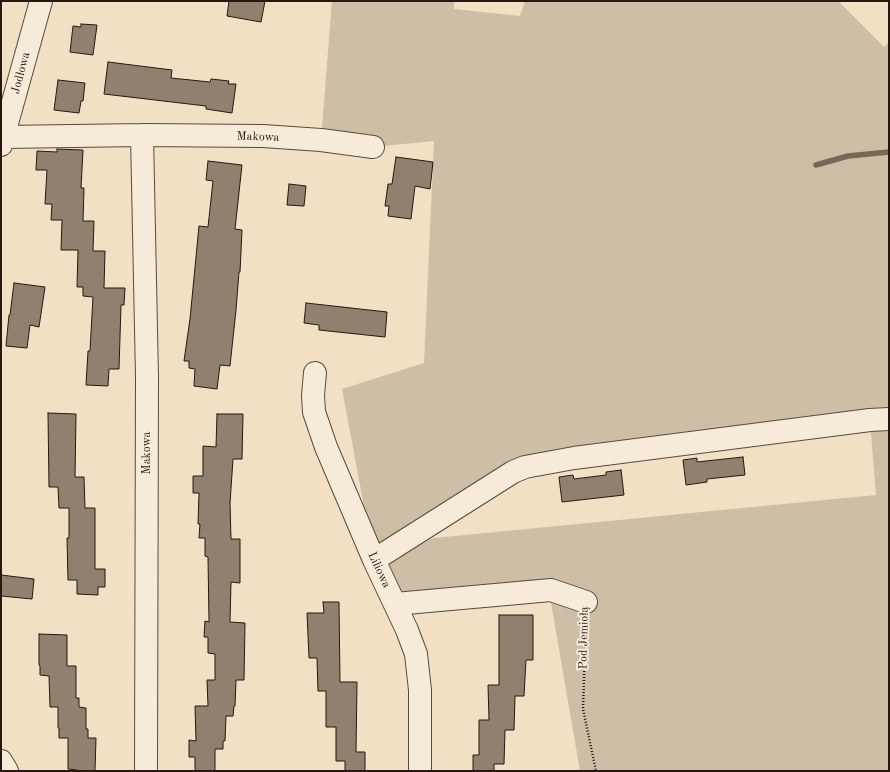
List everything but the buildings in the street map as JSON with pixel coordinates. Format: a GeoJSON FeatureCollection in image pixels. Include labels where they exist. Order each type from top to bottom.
{"type":"FeatureCollection","features":[{"type":"Feature","properties":{"kind":"street","name":"Jodłowa"},"geometry":{"type":"LineString","coordinates":[[2,141],[41,1]]}},
{"type":"Feature","properties":{"kind":"street","name":"Makowa"},"geometry":{"type":"LineString","coordinates":[[2,141],[142,135],[263,136],[321,140],[373,147]]}},
{"type":"Feature","properties":{"kind":"street","name":"Makowa"},"geometry":{"type":"LineString","coordinates":[[142,135],[147,377],[146,771]]}},
{"type":"Feature","properties":{"kind":"street","name":"Liliowa"},"geometry":{"type":"LineString","coordinates":[[315,373],[313,396],[314,412],[326,447],[374,560],[407,630],[416,654],[420,690],[420,771]]}},
{"type":"Feature","properties":{"kind":"street"},"geometry":{"type":"LineString","coordinates":[[374,560],[513,472],[525,467],[574,458],[870,420],[889,419]]}},
{"type":"Feature","properties":{"kind":"street","name":"Pod Jemiołą"},"geometry":{"type":"LineString","coordinates":[[395,604],[551,590],[586,602]]}},
{"type":"Feature","properties":{"kind":"street"},"geometry":{"type":"LineString","coordinates":[[1,761],[7,771]]}},
{"type":"Feature","properties":{"kind":"path","name":"Pod Jemiołą"},"geometry":{"type":"LineString","coordinates":[[586,602],[583,708],[596,771]]}},
{"type":"Feature","properties":{"kind":"shaded area"},"geometry":{"type":"Polygon","coordinates":[[[332,1],[454,1],[454,9],[520,16],[525,1],[838,1],[884,47],[889,42],[889,771],[580,771],[550,597],[399,612],[374,560],[342,389],[424,363],[434,141],[373,147],[321,140],[332,1]],[[870,421],[525,467],[377,559],[434,538],[876,495],[870,421]]]}},
{"type":"Feature","properties":{"kind":"waterway"},"geometry":{"type":"LineString","coordinates":[[816,165],[848,156],[889,152]]}}]}
